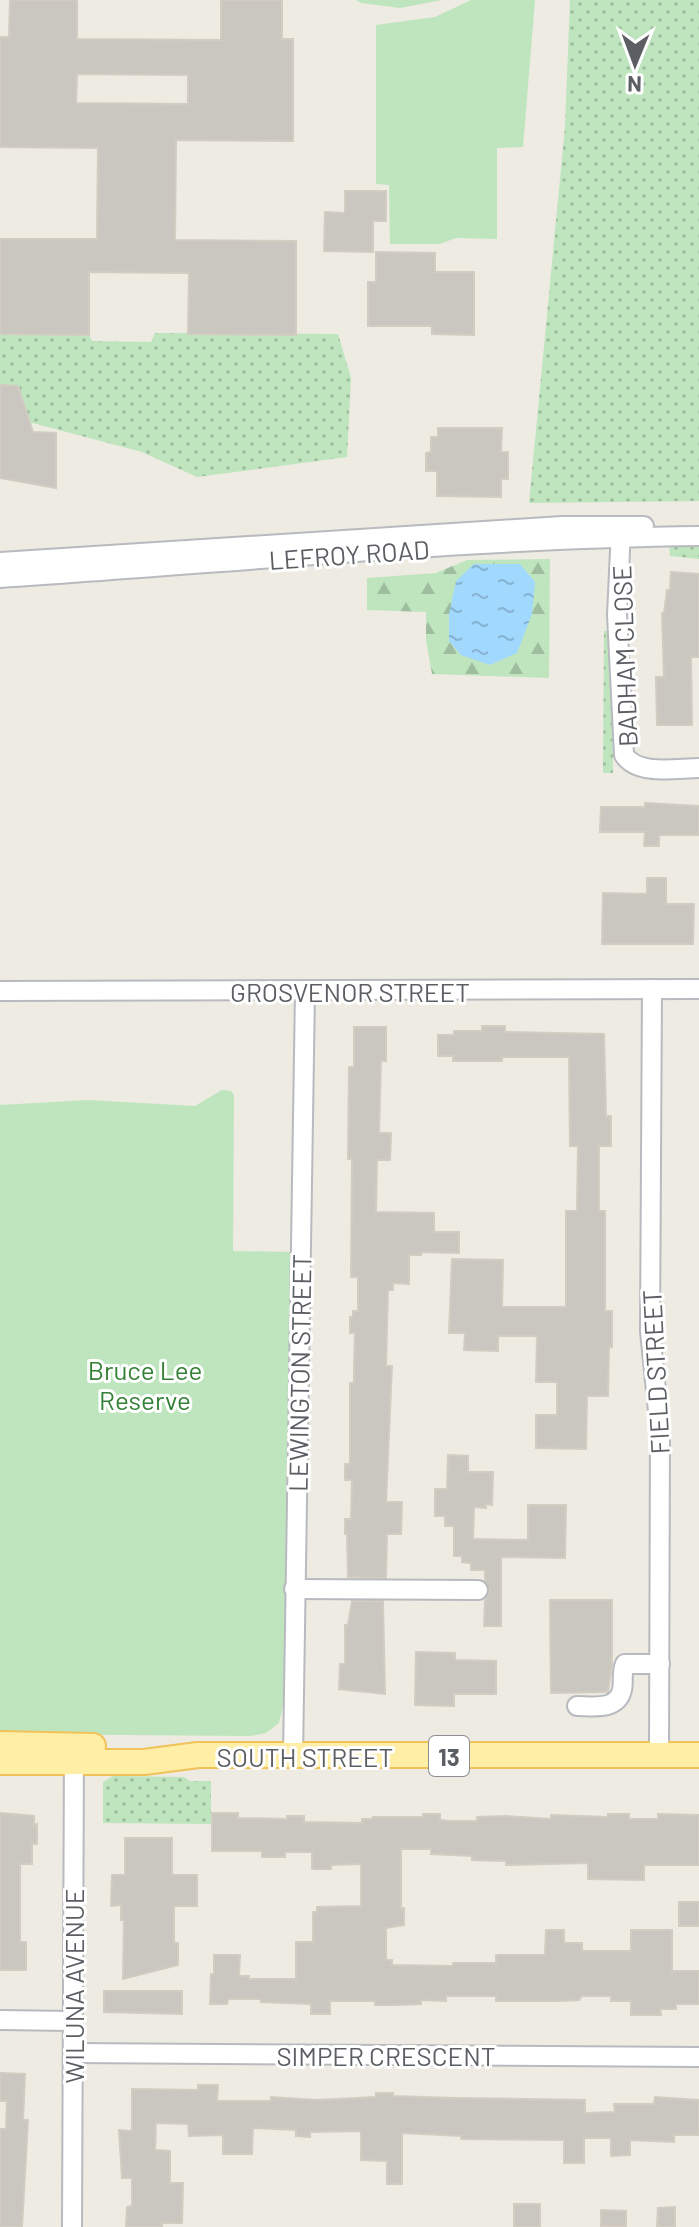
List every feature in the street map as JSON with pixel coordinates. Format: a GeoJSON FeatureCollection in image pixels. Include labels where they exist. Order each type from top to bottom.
{"type":"FeatureCollection","features":[{"type":"Feature","properties":{"kind":"main road","name":"SOUTH STREET"},"geometry":{"type":"LineString","coordinates":[[0,1744],[144,1762],[198,1755],[699,1755]]}},
{"type":"Feature","properties":{"kind":"main road","name":"SOUTH STREET"},"geometry":{"type":"LineString","coordinates":[[0,1762],[74,1754]]}},
{"type":"Feature","properties":{"kind":"street","name":"LEFROY ROAD"},"geometry":{"type":"LineString","coordinates":[[0,562],[562,526],[699,536]]}},
{"type":"Feature","properties":{"kind":"street","name":"LEFROY ROAD"},"geometry":{"type":"LineString","coordinates":[[0,578],[699,526]]}},
{"type":"Feature","properties":{"kind":"street","name":"BADHAM CLOSE"},"geometry":{"type":"LineString","coordinates":[[621,532],[617,615],[624,755],[630,764],[641,768],[699,768]]}},
{"type":"Feature","properties":{"kind":"street","name":"FIELD STREET"},"geometry":{"type":"LineString","coordinates":[[652,989],[650,1331],[660,1431],[659,1755]]}},
{"type":"Feature","properties":{"kind":"street","name":"GROSVENOR STREET"},"geometry":{"type":"LineString","coordinates":[[0,991],[699,989]]}},
{"type":"Feature","properties":{"kind":"street","name":"LEWINGTON STREET"},"geometry":{"type":"LineString","coordinates":[[293,1756],[305,991]]}},
{"type":"Feature","properties":{"kind":"street"},"geometry":{"type":"LineString","coordinates":[[294,1589],[478,1590]]}},
{"type":"Feature","properties":{"kind":"street"},"geometry":{"type":"LineString","coordinates":[[577,1706],[606,1706],[617,1700],[622,1689],[625,1664],[660,1664]]}},
{"type":"Feature","properties":{"kind":"street","name":"WILUNA AVENUE"},"geometry":{"type":"LineString","coordinates":[[72,2227],[74,1754]]}},
{"type":"Feature","properties":{"kind":"street"},"geometry":{"type":"LineString","coordinates":[[0,2020],[72,2021]]}},
{"type":"Feature","properties":{"kind":"street","name":"SIMPER CRESCENT"},"geometry":{"type":"LineString","coordinates":[[73,2053],[699,2057]]}},
{"type":"Feature","properties":{"kind":"green space"},"geometry":{"type":"Polygon","coordinates":[[[356,0],[442,0],[400,8],[356,0]]]}},
{"type":"Feature","properties":{"kind":"green space"},"geometry":{"type":"Polygon","coordinates":[[[471,0],[535,0],[523,147],[497,148],[497,239],[456,238],[440,244],[390,244],[389,185],[376,184],[376,25],[435,17],[471,0]]]}},
{"type":"Feature","properties":{"kind":"green space"},"geometry":{"type":"Polygon","coordinates":[[[570,0],[699,0],[699,501],[529,503],[565,127],[570,0]]]}},
{"type":"Feature","properties":{"kind":"green space"},"geometry":{"type":"Polygon","coordinates":[[[155,333],[338,334],[351,378],[347,457],[197,477],[142,452],[29,422],[18,386],[0,385],[0,334],[89,335],[92,341],[151,342],[155,333]]]}},
{"type":"Feature","properties":{"kind":"green space"},"geometry":{"type":"Polygon","coordinates":[[[669,545],[699,545],[699,559],[670,556],[669,545]]]}},
{"type":"Feature","properties":{"kind":"green space"},"geometry":{"type":"Polygon","coordinates":[[[550,559],[549,678],[432,674],[426,640],[426,612],[367,610],[367,578],[436,573],[467,560],[550,559]]]}},
{"type":"Feature","properties":{"kind":"green space"},"geometry":{"type":"Polygon","coordinates":[[[604,631],[612,631],[613,773],[603,773],[604,631]]]}},
{"type":"Feature","properties":{"kind":"green space","name":"Bruce Lee Reserve"},"geometry":{"type":"Polygon","coordinates":[[[222,1090],[231,1091],[234,1095],[233,1251],[292,1252],[284,1702],[279,1723],[266,1733],[250,1736],[0,1734],[0,1105],[88,1100],[195,1106],[222,1090]]]}},
{"type":"Feature","properties":{"kind":"green space"},"geometry":{"type":"Polygon","coordinates":[[[113,1776],[184,1777],[190,1781],[211,1781],[211,1824],[103,1823],[103,1782],[113,1776]]]}},
{"type":"Feature","properties":{"kind":"water"},"geometry":{"type":"Polygon","coordinates":[[[474,564],[520,564],[535,582],[532,614],[517,653],[490,665],[461,655],[449,641],[449,614],[456,581],[474,564]]]}},
{"type":"Feature","properties":{"kind":"building"},"geometry":{"type":"Polygon","coordinates":[[[10,0],[77,0],[77,39],[221,40],[221,0],[282,0],[282,39],[293,39],[293,141],[176,140],[175,240],[296,241],[296,335],[188,334],[189,273],[89,272],[89,335],[0,334],[0,239],[97,239],[98,148],[0,147],[0,37],[9,37],[10,0]],[[77,74],[76,103],[188,104],[188,75],[77,74]]]}},
{"type":"Feature","properties":{"kind":"building"},"geometry":{"type":"Polygon","coordinates":[[[345,191],[386,191],[386,221],[373,221],[373,252],[324,251],[325,212],[345,213],[345,191]]]}},
{"type":"Feature","properties":{"kind":"building"},"geometry":{"type":"Polygon","coordinates":[[[376,252],[435,253],[435,272],[474,272],[474,335],[432,334],[432,326],[368,326],[368,282],[376,282],[376,252]]]}},
{"type":"Feature","properties":{"kind":"building"},"geometry":{"type":"Polygon","coordinates":[[[0,385],[18,386],[33,432],[56,433],[56,488],[0,478],[0,385]]]}},
{"type":"Feature","properties":{"kind":"building"},"geometry":{"type":"Polygon","coordinates":[[[438,428],[502,428],[501,452],[508,452],[508,479],[501,479],[501,497],[437,496],[437,471],[426,471],[426,453],[431,452],[431,437],[438,437],[438,428]]]}},
{"type":"Feature","properties":{"kind":"building"},"geometry":{"type":"Polygon","coordinates":[[[671,572],[699,574],[699,657],[691,657],[692,725],[657,725],[656,677],[664,677],[662,613],[667,590],[670,590],[671,572]]]}},
{"type":"Feature","properties":{"kind":"building"},"geometry":{"type":"Polygon","coordinates":[[[645,803],[699,806],[699,835],[659,835],[659,846],[644,846],[645,832],[600,832],[601,807],[645,807],[645,803]]]}},
{"type":"Feature","properties":{"kind":"building"},"geometry":{"type":"Polygon","coordinates":[[[647,878],[666,878],[666,904],[694,904],[693,944],[602,944],[603,893],[647,894],[647,878]]]}},
{"type":"Feature","properties":{"kind":"building"},"geometry":{"type":"Polygon","coordinates":[[[482,1026],[505,1026],[505,1032],[604,1034],[606,1116],[611,1116],[611,1146],[599,1146],[599,1211],[605,1211],[605,1311],[612,1311],[612,1347],[609,1347],[608,1396],[587,1396],[586,1449],[536,1448],[536,1415],[557,1415],[557,1382],[536,1382],[537,1336],[498,1336],[498,1351],[464,1350],[465,1333],[449,1333],[452,1259],[503,1260],[502,1307],[566,1307],[566,1211],[577,1211],[578,1146],[570,1146],[569,1057],[453,1061],[453,1056],[438,1056],[438,1035],[454,1035],[454,1031],[482,1031],[482,1026]]]}},
{"type":"Feature","properties":{"kind":"building"},"geometry":{"type":"Polygon","coordinates":[[[354,1027],[386,1027],[386,1061],[381,1061],[379,1133],[391,1133],[390,1160],[377,1160],[376,1212],[434,1213],[434,1232],[459,1232],[459,1253],[421,1252],[421,1255],[409,1255],[409,1284],[393,1283],[393,1290],[388,1290],[386,1366],[392,1366],[386,1502],[402,1502],[401,1534],[387,1534],[386,1578],[348,1577],[345,1534],[345,1519],[351,1519],[352,1480],[345,1480],[345,1464],[350,1464],[350,1383],[354,1383],[355,1333],[350,1333],[350,1317],[353,1317],[353,1311],[358,1311],[358,1277],[351,1277],[352,1159],[348,1159],[349,1067],[354,1067],[354,1027]]]}},
{"type":"Feature","properties":{"kind":"building"},"geometry":{"type":"Polygon","coordinates":[[[448,1455],[468,1456],[468,1472],[493,1472],[492,1505],[474,1507],[473,1539],[528,1540],[528,1505],[566,1505],[565,1558],[501,1557],[501,1626],[484,1626],[485,1600],[490,1591],[485,1581],[485,1570],[471,1570],[471,1563],[462,1562],[462,1556],[454,1556],[454,1526],[445,1526],[445,1516],[435,1516],[435,1489],[447,1489],[448,1455]]]}},
{"type":"Feature","properties":{"kind":"building"},"geometry":{"type":"Polygon","coordinates":[[[550,1600],[612,1600],[612,1664],[608,1692],[551,1693],[550,1600]]]}},
{"type":"Feature","properties":{"kind":"building"},"geometry":{"type":"Polygon","coordinates":[[[352,1601],[383,1601],[385,1694],[339,1689],[340,1664],[345,1664],[345,1625],[348,1625],[352,1601]]]}},
{"type":"Feature","properties":{"kind":"building"},"geometry":{"type":"Polygon","coordinates":[[[416,1652],[455,1653],[455,1660],[496,1661],[496,1694],[454,1694],[454,1706],[415,1705],[416,1652]]]}},
{"type":"Feature","properties":{"kind":"building"},"geometry":{"type":"Polygon","coordinates":[[[0,1813],[34,1816],[34,1825],[37,1824],[37,1844],[32,1844],[32,1864],[20,1864],[20,1942],[26,1942],[26,1970],[0,1970],[0,1813]]]}},
{"type":"Feature","properties":{"kind":"building"},"geometry":{"type":"Polygon","coordinates":[[[212,1813],[238,1813],[238,1818],[287,1819],[287,1816],[304,1816],[304,1822],[362,1823],[362,1819],[373,1817],[423,1817],[423,1814],[440,1814],[440,1820],[448,1821],[477,1821],[477,1817],[506,1816],[551,1819],[551,1815],[608,1817],[608,1814],[629,1814],[629,1819],[658,1819],[658,1814],[699,1815],[699,1865],[644,1865],[644,1880],[588,1879],[588,1863],[506,1865],[506,1861],[472,1860],[472,1856],[431,1854],[431,1849],[401,1849],[404,1925],[386,1928],[386,1960],[392,1960],[392,1965],[453,1966],[453,1963],[496,1963],[496,1955],[545,1955],[546,1930],[564,1930],[564,1943],[582,1943],[582,1951],[631,1951],[631,1930],[672,1930],[672,1971],[699,1971],[699,2004],[676,2004],[676,2009],[660,2009],[661,2015],[631,2015],[631,2001],[611,2001],[611,1996],[582,1996],[579,2000],[559,2001],[496,2001],[496,1996],[446,1996],[446,2001],[421,2000],[421,2004],[394,2005],[375,2005],[375,2001],[330,2001],[330,2014],[311,2014],[311,2004],[261,2002],[261,1999],[228,1999],[227,2004],[210,2004],[214,1955],[240,1955],[239,1976],[249,1976],[249,1979],[296,1979],[296,1942],[313,1942],[313,1912],[317,1912],[317,1907],[361,1906],[361,1864],[312,1869],[312,1852],[285,1852],[285,1857],[262,1857],[262,1851],[212,1851],[212,1813]]]}},
{"type":"Feature","properties":{"kind":"building"},"geometry":{"type":"Polygon","coordinates":[[[125,1838],[172,1838],[172,1875],[197,1875],[197,1906],[174,1906],[174,1943],[178,1943],[178,1965],[123,1979],[124,1920],[121,1920],[121,1905],[111,1906],[112,1875],[125,1875],[125,1838]]]}},
{"type":"Feature","properties":{"kind":"building"},"geometry":{"type":"Polygon","coordinates":[[[679,1902],[699,1902],[699,1926],[679,1926],[679,1902]]]}},
{"type":"Feature","properties":{"kind":"building"},"geometry":{"type":"Polygon","coordinates":[[[104,1991],[182,1991],[182,2014],[104,2012],[104,1991]]]}},
{"type":"Feature","properties":{"kind":"building"},"geometry":{"type":"Polygon","coordinates":[[[0,2073],[25,2074],[23,2120],[28,2120],[22,2227],[0,2227],[0,2129],[6,2129],[7,2101],[0,2101],[0,2073]]]}},
{"type":"Feature","properties":{"kind":"building"},"geometry":{"type":"Polygon","coordinates":[[[198,2085],[218,2085],[217,2101],[271,2101],[271,2097],[317,2100],[376,2097],[376,2093],[393,2093],[393,2096],[585,2100],[585,2113],[615,2112],[614,2104],[654,2104],[655,2097],[699,2100],[699,2135],[674,2135],[674,2142],[630,2140],[630,2155],[611,2156],[611,2138],[584,2138],[584,2163],[564,2163],[564,2140],[461,2139],[462,2136],[402,2133],[402,2184],[387,2184],[387,2161],[361,2160],[361,2131],[310,2132],[310,2137],[296,2136],[296,2130],[253,2128],[252,2154],[223,2154],[223,2135],[189,2136],[188,2124],[156,2123],[155,2150],[170,2151],[170,2183],[183,2183],[182,2223],[162,2223],[162,2227],[126,2227],[127,2207],[132,2206],[132,2178],[122,2178],[119,2130],[132,2131],[132,2089],[198,2090],[198,2085]]]}},
{"type":"Feature","properties":{"kind":"building"},"geometry":{"type":"Polygon","coordinates":[[[514,2204],[540,2204],[540,2227],[514,2227],[514,2204]]]}},
{"type":"Feature","properties":{"kind":"building"},"geometry":{"type":"Polygon","coordinates":[[[675,2207],[675,2227],[657,2227],[658,2208],[675,2207]]]}},
{"type":"Feature","properties":{"kind":"building"},"geometry":{"type":"Polygon","coordinates":[[[601,2210],[626,2211],[626,2226],[601,2226],[601,2210]]]}}]}
